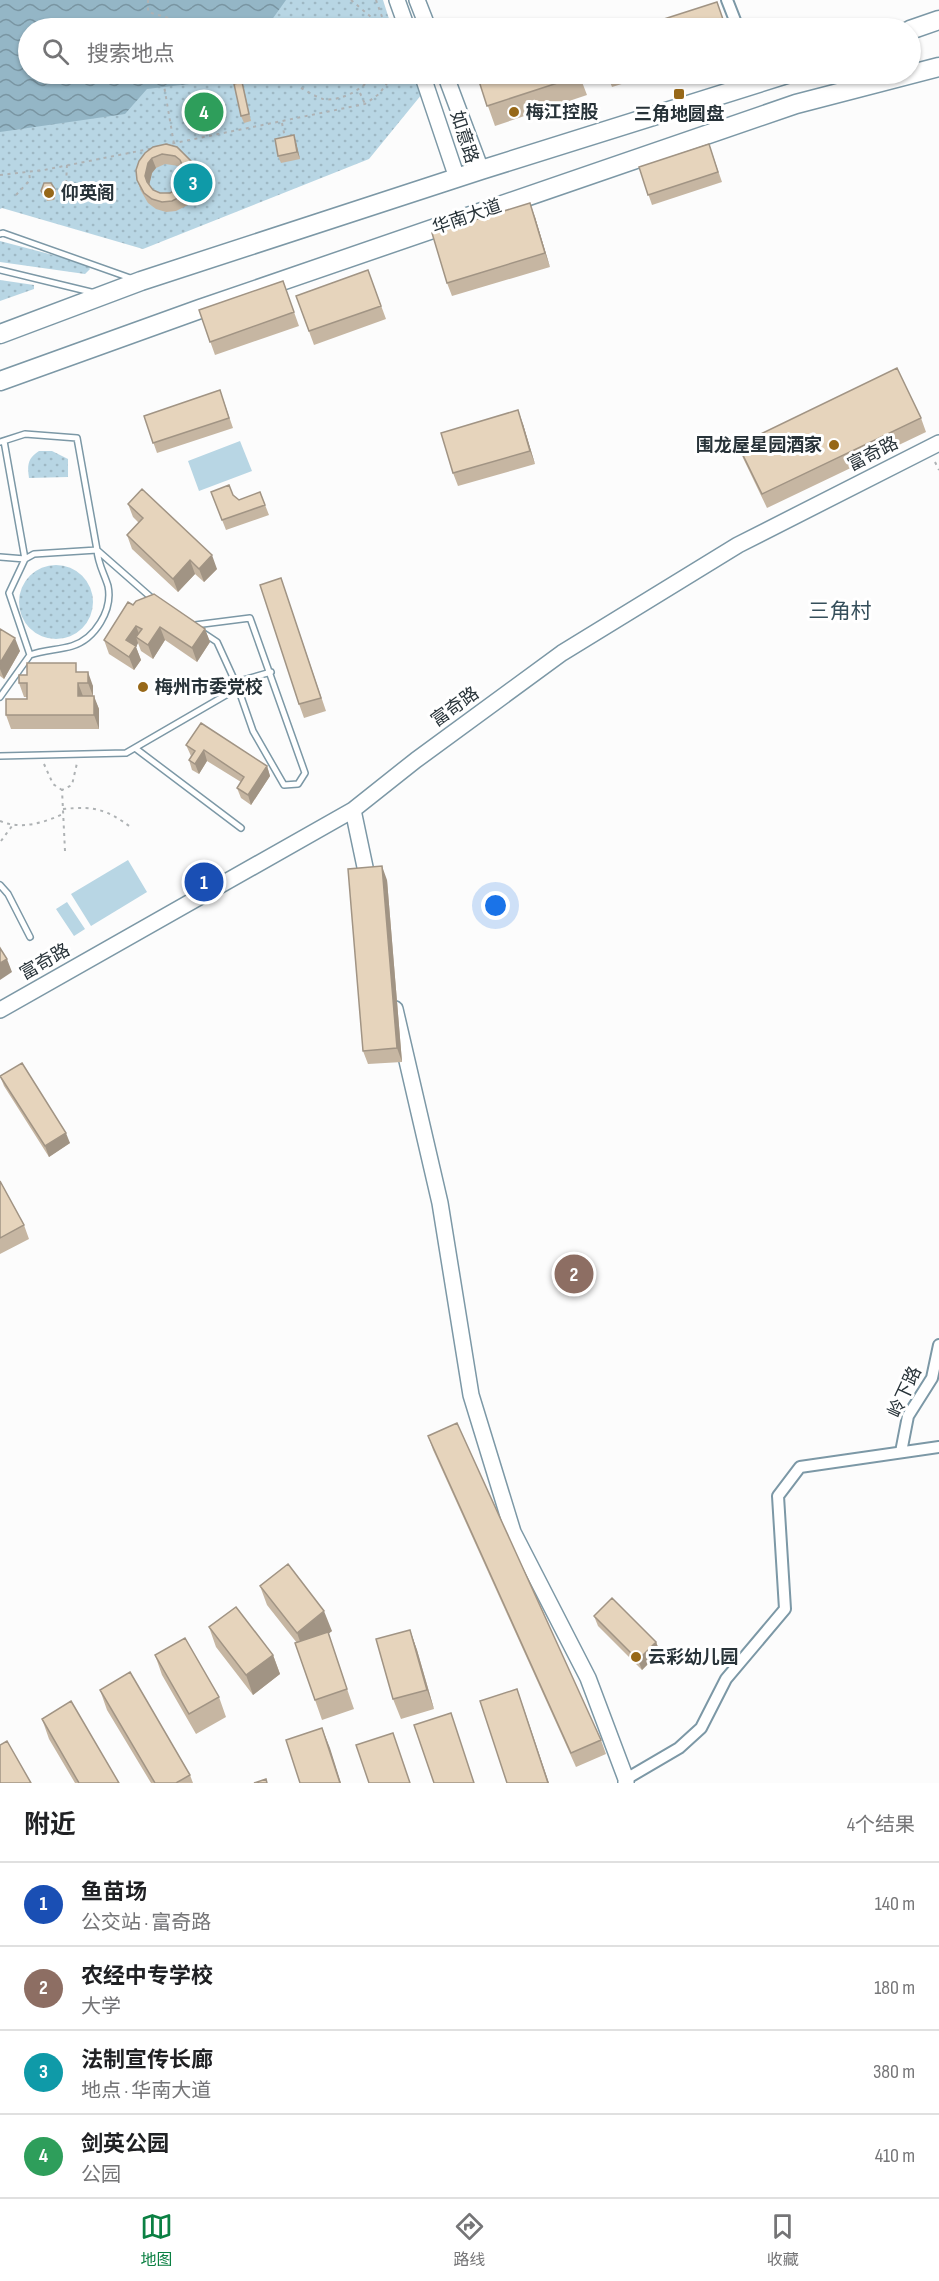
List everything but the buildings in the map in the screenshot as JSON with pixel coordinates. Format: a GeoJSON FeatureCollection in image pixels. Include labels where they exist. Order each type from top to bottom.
{"type":"FeatureCollection","features":[{"type":"Feature","properties":{"kind":"main road"},"geometry":{"type":"LineString","coordinates":[[921,26],[936,20]]}},
{"type":"Feature","properties":{"kind":"main road","name":"华南大道"},"geometry":{"type":"LineString","coordinates":[[921,72],[939,67]]}},
{"type":"Feature","properties":{"kind":"main road"},"geometry":{"type":"LineString","coordinates":[[0,334],[141,281],[481,170],[755,84]]}},
{"type":"Feature","properties":{"kind":"main road","name":"华南大道"},"geometry":{"type":"LineString","coordinates":[[0,381],[200,309],[796,104],[873,84]]}},
{"type":"Feature","properties":{"kind":"street"},"geometry":{"type":"LineString","coordinates":[[397,0],[403,18]]}},
{"type":"Feature","properties":{"kind":"street"},"geometry":{"type":"LineString","coordinates":[[417,0],[424,18]]}},
{"type":"Feature","properties":{"kind":"street"},"geometry":{"type":"LineString","coordinates":[[727,0],[734,18]]}},
{"type":"Feature","properties":{"kind":"street","name":"如意路"},"geometry":{"type":"LineString","coordinates":[[425,84],[457,178]]}},
{"type":"Feature","properties":{"kind":"street","name":"如意路"},"geometry":{"type":"LineString","coordinates":[[449,84],[481,170]]}},
{"type":"Feature","properties":{"kind":"street","name":"富奇路"},"geometry":{"type":"LineString","coordinates":[[0,1010],[353,810],[416,760],[562,653],[738,545],[939,443]]}},
{"type":"Feature","properties":{"kind":"street"},"geometry":{"type":"LineString","coordinates":[[353,810],[371,898]]}},
{"type":"Feature","properties":{"kind":"street"},"geometry":{"type":"LineString","coordinates":[[392,998],[440,1203],[471,1395],[513,1532],[588,1678],[626,1781],[679,1748],[701,1728],[726,1679],[785,1609],[778,1496],[801,1467],[939,1447]]}},
{"type":"Feature","properties":{"kind":"street","name":"岭下路"},"geometry":{"type":"LineString","coordinates":[[901,1452],[908,1416],[932,1378],[939,1345]]}},
{"type":"Feature","properties":{"kind":"lane"},"geometry":{"type":"LineString","coordinates":[[0,234],[3,233],[141,281]]}},
{"type":"Feature","properties":{"kind":"lane"},"geometry":{"type":"LineString","coordinates":[[0,270],[104,295]]}},
{"type":"Feature","properties":{"kind":"lane"},"geometry":{"type":"LineString","coordinates":[[0,697],[30,655],[72,646],[90,636],[106,614],[108,588],[98,561],[77,438],[25,434],[2,441],[25,560]]}},
{"type":"Feature","properties":{"kind":"lane"},"geometry":{"type":"LineString","coordinates":[[30,655],[9,593],[25,560],[34,554],[97,550],[158,603]]}},
{"type":"Feature","properties":{"kind":"lane"},"geometry":{"type":"LineString","coordinates":[[0,557],[25,560]]}},
{"type":"Feature","properties":{"kind":"lane"},"geometry":{"type":"LineString","coordinates":[[184,620],[193,626],[217,642],[237,685],[253,731],[284,785],[298,783],[305,773],[250,618],[193,626]]}},
{"type":"Feature","properties":{"kind":"lane"},"geometry":{"type":"LineString","coordinates":[[0,756],[126,753],[237,685],[271,672]]}},
{"type":"Feature","properties":{"kind":"lane"},"geometry":{"type":"LineString","coordinates":[[135,748],[241,828]]}},
{"type":"Feature","properties":{"kind":"lane"},"geometry":{"type":"LineString","coordinates":[[0,885],[8,894],[30,937]]}},
{"type":"Feature","properties":{"kind":"path"},"geometry":{"type":"LineString","coordinates":[[148,0],[148,12],[169,18]]}},
{"type":"Feature","properties":{"kind":"path"},"geometry":{"type":"LineString","coordinates":[[351,0],[371,18]]}},
{"type":"Feature","properties":{"kind":"path"},"geometry":{"type":"LineString","coordinates":[[376,0],[382,18]]}},
{"type":"Feature","properties":{"kind":"path"},"geometry":{"type":"LineString","coordinates":[[164,84],[174,144]]}},
{"type":"Feature","properties":{"kind":"path"},"geometry":{"type":"LineString","coordinates":[[301,88],[324,99],[350,95],[366,84]]}},
{"type":"Feature","properties":{"kind":"path"},"geometry":{"type":"LineString","coordinates":[[0,175],[67,165],[282,123],[365,104],[379,94],[386,84]]}},
{"type":"Feature","properties":{"kind":"path"},"geometry":{"type":"LineString","coordinates":[[360,93],[365,104]]}},
{"type":"Feature","properties":{"kind":"path"},"geometry":{"type":"LineString","coordinates":[[282,123],[286,144]]}},
{"type":"Feature","properties":{"kind":"path"},"geometry":{"type":"LineString","coordinates":[[67,165],[66,184],[69,192]]}},
{"type":"Feature","properties":{"kind":"path"},"geometry":{"type":"LineString","coordinates":[[16,195],[30,180],[29,172]]}},
{"type":"Feature","properties":{"kind":"path"},"geometry":{"type":"LineString","coordinates":[[43,761],[53,784],[62,790]]}},
{"type":"Feature","properties":{"kind":"path"},"geometry":{"type":"LineString","coordinates":[[62,790],[72,785],[77,763]]}},
{"type":"Feature","properties":{"kind":"path"},"geometry":{"type":"LineString","coordinates":[[62,790],[65,851]]}},
{"type":"Feature","properties":{"kind":"path"},"geometry":{"type":"LineString","coordinates":[[63,809],[97,808],[114,814],[132,828]]}},
{"type":"Feature","properties":{"kind":"path"},"geometry":{"type":"LineString","coordinates":[[0,822],[12,826],[45,822],[63,814]]}},
{"type":"Feature","properties":{"kind":"path"},"geometry":{"type":"LineString","coordinates":[[1,840],[12,826]]}},
{"type":"Feature","properties":{"kind":"shaded area"},"geometry":{"type":"Polygon","coordinates":[[[0,0],[383,0],[389,18],[18,18],[18,84],[416,84],[422,94],[369,159],[143,249],[0,209],[0,0]]]}},
{"type":"Feature","properties":{"kind":"shaded area"},"geometry":{"type":"Polygon","coordinates":[[[0,241],[87,264],[90,269],[85,274],[0,262],[0,241]]]}},
{"type":"Feature","properties":{"kind":"shaded area"},"geometry":{"type":"Polygon","coordinates":[[[0,280],[34,285],[34,289],[0,301],[0,280]]]}},
{"type":"Feature","properties":{"kind":"shaded area"},"geometry":{"type":"Polygon","coordinates":[[[240,441],[252,471],[199,491],[188,461],[240,441]]]}},
{"type":"Feature","properties":{"kind":"shaded area"},"geometry":{"type":"Polygon","coordinates":[[[39,451],[52,451],[68,459],[68,477],[29,478],[29,462],[39,451]]]}},
{"type":"Feature","properties":{"kind":"shaded area"},"geometry":{"type":"Polygon","coordinates":[[[56,565],[70,568],[82,576],[90,588],[93,602],[90,616],[82,628],[70,636],[56,639],[42,636],[30,628],[22,616],[19,602],[22,588],[30,576],[42,568],[56,565]]]}},
{"type":"Feature","properties":{"kind":"shaded area"},"geometry":{"type":"Polygon","coordinates":[[[128,860],[147,892],[91,926],[71,894],[128,860]]]}},
{"type":"Feature","properties":{"kind":"shaded area"},"geometry":{"type":"Polygon","coordinates":[[[67,902],[85,929],[74,936],[56,909],[67,902]]]}},
{"type":"Feature","properties":{"kind":"water"},"geometry":{"type":"Polygon","coordinates":[[[0,0],[286,0],[273,18],[18,18],[18,84],[189,84],[147,89],[125,114],[0,132],[0,0]]]}},
{"type":"Feature","properties":{"kind":"place","name":"三角地圆盘"},"geometry":{"type":"Point","coordinates":[679,94]}},
{"type":"Feature","properties":{"kind":"place","name":"剑英公园"},"geometry":{"type":"Point","coordinates":[204,112]}},
{"type":"Feature","properties":{"kind":"place","name":"梅江控股"},"geometry":{"type":"Point","coordinates":[514,112]}},
{"type":"Feature","properties":{"kind":"place","name":"法制宣传长廊"},"geometry":{"type":"Point","coordinates":[193,183]}},
{"type":"Feature","properties":{"kind":"place","name":"仰英阁"},"geometry":{"type":"Point","coordinates":[49,193]}},
{"type":"Feature","properties":{"kind":"place","name":"围龙屋星园酒家"},"geometry":{"type":"Point","coordinates":[834,445]}},
{"type":"Feature","properties":{"kind":"place","name":"梅州市委党校"},"geometry":{"type":"Point","coordinates":[143,687]}},
{"type":"Feature","properties":{"kind":"place","name":"鱼苗场"},"geometry":{"type":"Point","coordinates":[204,882]}},
{"type":"Feature","properties":{"kind":"place","name":"农经中专学校"},"geometry":{"type":"Point","coordinates":[574,1274]}},
{"type":"Feature","properties":{"kind":"place","name":"云彩幼儿园"},"geometry":{"type":"Point","coordinates":[636,1657]}},
{"type":"Feature","properties":{"kind":"district","name":"三角村"},"geometry":{"type":"Point","coordinates":[840,611]}}]}
